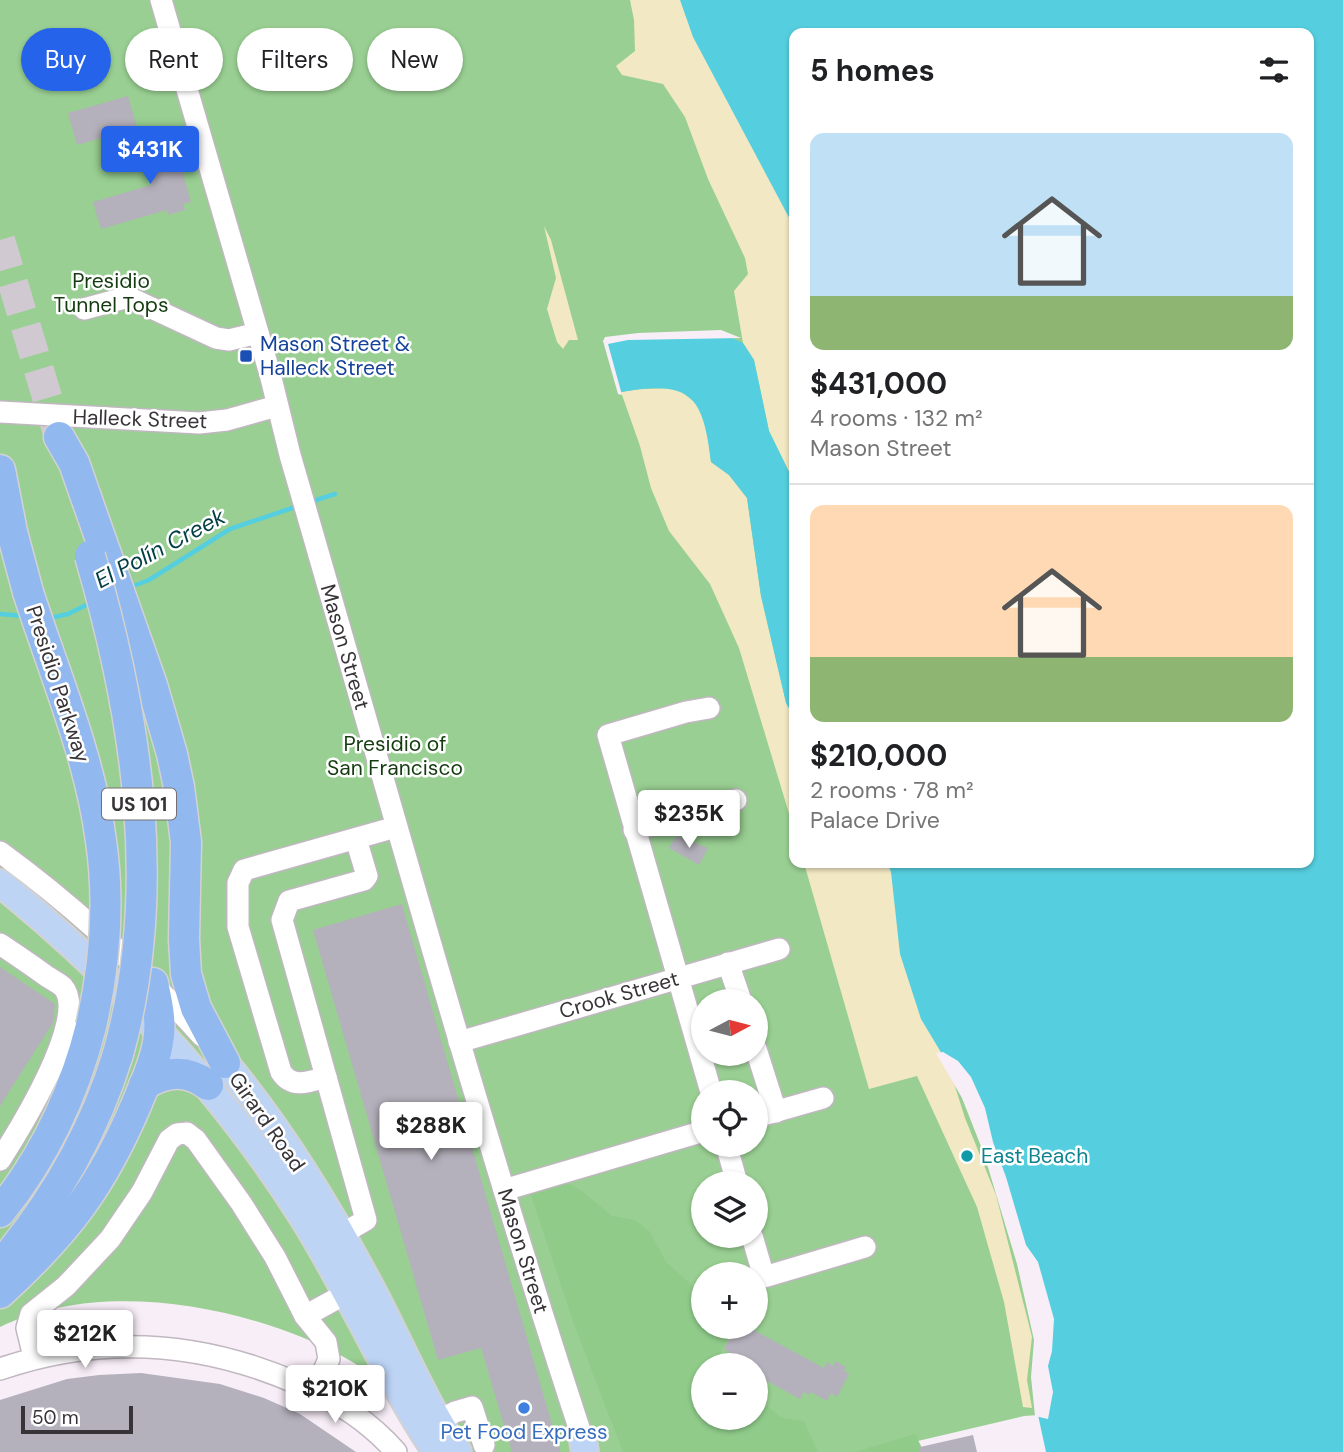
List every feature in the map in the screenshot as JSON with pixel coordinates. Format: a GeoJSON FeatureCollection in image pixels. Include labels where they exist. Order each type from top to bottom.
{"type":"FeatureCollection","features":[{"type":"Feature","properties":{"kind":"highway","name":"US 101"},"geometry":{"type":"LineString","coordinates":[[0,1266],[34,1224],[65,1178],[96,1115],[118,1054],[129,1010],[138,954],[140,824],[135,759],[98,554],[64,466],[59,437]]}},
{"type":"Feature","properties":{"kind":"highway","name":"Presidio Parkway"},"geometry":{"type":"LineString","coordinates":[[0,470],[8,517],[28,592],[89,778],[100,835],[106,894],[101,977],[80,1065],[62,1112],[35,1162],[0,1212]]}},
{"type":"Feature","properties":{"kind":"highway"},"geometry":{"type":"LineString","coordinates":[[98,554],[158,704],[176,771],[185,834],[186,974],[206,1030],[217,1074],[197,1078],[177,1073],[161,1075],[144,1085]]}},
{"type":"Feature","properties":{"kind":"highway"},"geometry":{"type":"LineString","coordinates":[[115,984],[141,988],[153,983],[170,967],[185,927]]}},
{"type":"Feature","properties":{"kind":"highway"},"geometry":{"type":"LineString","coordinates":[[0,1293],[51,1244],[90,1195],[116,1149],[156,1050],[159,1013],[153,983]]}},
{"type":"Feature","properties":{"kind":"main road","name":"Girard Road"},"geometry":{"type":"LineString","coordinates":[[0,883],[115,984],[159,1030],[217,1074],[253,1097],[342,1234],[438,1421],[458,1452]]}},
{"type":"Feature","properties":{"kind":"main road","name":"Girard Road"},"geometry":{"type":"LineString","coordinates":[[217,1074],[276,1177],[316,1238],[436,1452]]}},
{"type":"Feature","properties":{"kind":"street","name":"Mason Street"},"geometry":{"type":"LineString","coordinates":[[161,0],[258,333],[296,477],[396,827],[538,1305],[585,1448]]}},
{"type":"Feature","properties":{"kind":"street"},"geometry":{"type":"LineString","coordinates":[[84,310],[128,297],[216,338],[229,340],[258,333]]}},
{"type":"Feature","properties":{"kind":"street","name":"Halleck Street"},"geometry":{"type":"LineString","coordinates":[[0,412],[199,423],[227,420],[277,406]]}},
{"type":"Feature","properties":{"kind":"street"},"geometry":{"type":"LineString","coordinates":[[708,1080],[608,735],[709,708]]}},
{"type":"Feature","properties":{"kind":"street"},"geometry":{"type":"LineString","coordinates":[[634,830],[736,800]]}},
{"type":"Feature","properties":{"kind":"street"},"geometry":{"type":"LineString","coordinates":[[326,1077],[293,1083],[286,1080],[281,1072],[238,927],[238,883],[244,870],[396,827]]}},
{"type":"Feature","properties":{"kind":"street"},"geometry":{"type":"LineString","coordinates":[[342,1234],[366,1220],[282,920],[289,901],[364,880],[367,876],[356,839]]}},
{"type":"Feature","properties":{"kind":"street","name":"Girard Road"},"geometry":{"type":"LineString","coordinates":[[0,852],[50,890],[153,983],[217,1074]]}},
{"type":"Feature","properties":{"kind":"street"},"geometry":{"type":"LineString","coordinates":[[0,944],[64,988],[70,1005],[64,1033],[46,1081],[27,1119],[0,1160]]}},
{"type":"Feature","properties":{"kind":"street","name":"Crook Street"},"geometry":{"type":"LineString","coordinates":[[459,1042],[779,948]]}},
{"type":"Feature","properties":{"kind":"street"},"geometry":{"type":"LineString","coordinates":[[728,962],[737,989]]}},
{"type":"Feature","properties":{"kind":"street"},"geometry":{"type":"LineString","coordinates":[[768,1113],[823,1098]]}},
{"type":"Feature","properties":{"kind":"street"},"geometry":{"type":"LineString","coordinates":[[34,1357],[27,1328],[31,1314],[66,1286],[110,1239],[142,1192],[169,1140],[177,1134],[187,1133],[196,1140],[241,1203],[285,1273],[305,1316],[323,1336],[330,1353],[328,1365],[315,1391]]}},
{"type":"Feature","properties":{"kind":"street"},"geometry":{"type":"LineString","coordinates":[[504,1190],[691,1135]]}},
{"type":"Feature","properties":{"kind":"street"},"geometry":{"type":"LineString","coordinates":[[756,1248],[764,1277],[865,1247]]}},
{"type":"Feature","properties":{"kind":"street"},"geometry":{"type":"LineString","coordinates":[[305,1316],[347,1293]]}},
{"type":"Feature","properties":{"kind":"street"},"geometry":{"type":"LineString","coordinates":[[0,1369],[34,1357],[92,1348],[174,1349],[233,1359],[315,1391],[338,1403],[360,1418],[396,1452]]}},
{"type":"Feature","properties":{"kind":"street"},"geometry":{"type":"LineString","coordinates":[[438,1421],[472,1406],[484,1445]]}},
{"type":"Feature","properties":{"kind":"green space","name":"Presidio of San Francisco"},"geometry":{"type":"Polygon","coordinates":[[[0,0],[680,0],[789,217],[789,868],[889,868],[948,1064],[988,1152],[1038,1340],[1038,1415],[871,1452],[466,1452],[395,1391],[349,1360],[311,1341],[268,1325],[177,1304],[130,1301],[84,1303],[40,1312],[0,1327],[0,0]]]}},
{"type":"Feature","properties":{"kind":"green space"},"geometry":{"type":"Polygon","coordinates":[[[563,1181],[582,1191],[612,1216],[635,1220],[650,1232],[666,1262],[691,1284],[691,1339],[728,1339],[720,1353],[691,1353],[691,1430],[768,1430],[768,1407],[782,1418],[804,1421],[818,1452],[623,1452],[575,1327],[529,1189],[563,1181]]]}},
{"type":"Feature","properties":{"kind":"green space"},"geometry":{"type":"Polygon","coordinates":[[[915,1434],[924,1452],[855,1452],[915,1434]]]}},
{"type":"Feature","properties":{"kind":"sand"},"geometry":{"type":"Polygon","coordinates":[[[630,0],[719,0],[789,172],[789,472],[769,431],[754,360],[743,343],[734,291],[748,274],[745,258],[708,179],[685,117],[663,84],[622,75],[616,66],[635,51],[630,0]]]}},
{"type":"Feature","properties":{"kind":"sand"},"geometry":{"type":"Polygon","coordinates":[[[544,226],[551,240],[578,340],[569,340],[563,349],[557,342],[547,309],[556,278],[544,226]]]}},
{"type":"Feature","properties":{"kind":"sand"},"geometry":{"type":"Polygon","coordinates":[[[676,388],[699,405],[707,428],[711,462],[729,475],[747,498],[761,596],[786,702],[789,702],[789,813],[739,648],[710,584],[669,531],[651,488],[621,392],[676,388]]]}},
{"type":"Feature","properties":{"kind":"sand","name":"East Beach"},"geometry":{"type":"Polygon","coordinates":[[[805,868],[941,868],[948,1064],[965,1118],[996,1195],[1032,1337],[1027,1380],[1032,1408],[1023,1407],[1004,1302],[977,1207],[917,1076],[869,1089],[805,868]]]}},
{"type":"Feature","properties":{"kind":"water"},"geometry":{"type":"Polygon","coordinates":[[[680,0],[1343,0],[1343,1452],[1046,1452],[1038,1415],[1038,1340],[988,1152],[948,1064],[921,1019],[900,954],[889,868],[1314,868],[1314,28],[789,28],[789,218],[693,37],[680,0]]]}},
{"type":"Feature","properties":{"kind":"water"},"geometry":{"type":"Polygon","coordinates":[[[721,333],[743,343],[754,360],[769,431],[789,472],[789,709],[761,596],[747,498],[729,475],[711,462],[703,421],[689,397],[663,388],[621,392],[606,340],[721,333]]]}},
{"type":"Feature","properties":{"kind":"pier"},"geometry":{"type":"Polygon","coordinates":[[[721,330],[741,338],[628,340],[608,344],[622,395],[618,394],[603,341],[605,337],[721,330]]]}},
{"type":"Feature","properties":{"kind":"pier"},"geometry":{"type":"Polygon","coordinates":[[[943,1052],[958,1061],[971,1077],[985,1108],[1026,1245],[1038,1262],[1054,1319],[1048,1366],[1053,1392],[1048,1419],[1035,1416],[1031,1377],[1034,1340],[1017,1264],[984,1154],[962,1098],[936,1053],[943,1052]]]}},
{"type":"Feature","properties":{"kind":"building"},"geometry":{"type":"Polygon","coordinates":[[[128,96],[137,128],[77,145],[68,113],[128,96]]]}},
{"type":"Feature","properties":{"kind":"building"},"geometry":{"type":"Polygon","coordinates":[[[171,131],[191,202],[183,204],[185,210],[168,215],[167,210],[101,229],[93,202],[151,185],[138,141],[171,131]]]}},
{"type":"Feature","properties":{"kind":"building"},"geometry":{"type":"Polygon","coordinates":[[[676,836],[708,848],[699,865],[669,848],[676,836]]]}},
{"type":"Feature","properties":{"kind":"building"},"geometry":{"type":"Polygon","coordinates":[[[402,904],[560,1452],[512,1452],[481,1348],[438,1360],[313,930],[402,904]]]}},
{"type":"Feature","properties":{"kind":"building"},"geometry":{"type":"Polygon","coordinates":[[[0,967],[55,1004],[53,1023],[0,1106],[0,967]]]}},
{"type":"Feature","properties":{"kind":"building"},"geometry":{"type":"Polygon","coordinates":[[[768,1338],[824,1368],[827,1362],[833,1366],[835,1361],[846,1367],[844,1371],[849,1374],[837,1397],[831,1393],[827,1401],[811,1392],[809,1395],[804,1392],[800,1399],[768,1382],[768,1353],[729,1353],[724,1349],[729,1339],[768,1338]]]}},
{"type":"Feature","properties":{"kind":"building"},"geometry":{"type":"Polygon","coordinates":[[[141,1373],[220,1384],[264,1398],[300,1414],[356,1452],[0,1452],[0,1400],[67,1379],[141,1373]]]}},
{"type":"Feature","properties":{"kind":"building"},"geometry":{"type":"Polygon","coordinates":[[[973,1435],[977,1452],[920,1452],[920,1447],[973,1435]]]}},
{"type":"Feature","properties":{"kind":"waterway","name":"El Polín Creek"},"geometry":{"type":"LineString","coordinates":[[310,502],[335,494]]}},
{"type":"Feature","properties":{"kind":"waterway","name":"El Polín Creek"},"geometry":{"type":"LineString","coordinates":[[128,588],[149,580],[230,529],[298,506]]}},
{"type":"Feature","properties":{"kind":"waterway","name":"El Polín Creek"},"geometry":{"type":"LineString","coordinates":[[50,618],[68,614],[90,603]]}},
{"type":"Feature","properties":{"kind":"waterway","name":"El Polín Creek"},"geometry":{"type":"LineString","coordinates":[[0,614],[24,616]]}},
{"type":"Feature","properties":{"kind":"tunnel"},"geometry":{"type":"LineString","coordinates":[[0,240],[59,437]]}},
{"type":"Feature","properties":{"kind":"place","name":"Mason Street & Halleck Street"},"geometry":{"type":"Point","coordinates":[246,356]}},
{"type":"Feature","properties":{"kind":"place","name":"East Beach"},"geometry":{"type":"Point","coordinates":[967,1156]}},
{"type":"Feature","properties":{"kind":"place","name":"Pet Food Express"},"geometry":{"type":"Point","coordinates":[524,1408]}},
{"type":"Feature","properties":{"kind":"park label","name":"Presidio Tunnel Tops"},"geometry":{"type":"Point","coordinates":[111,293]}}]}
